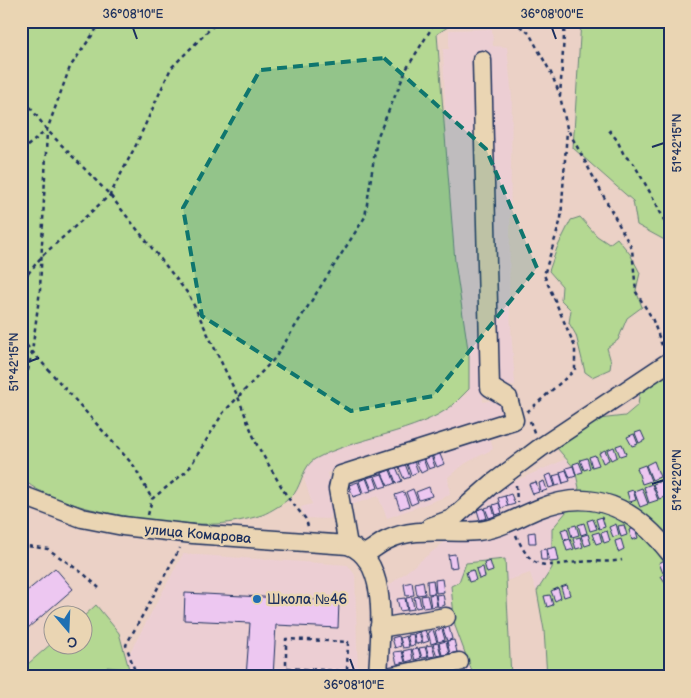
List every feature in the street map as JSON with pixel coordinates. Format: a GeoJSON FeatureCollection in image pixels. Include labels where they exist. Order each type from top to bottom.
{"type":"FeatureCollection","features":[{"type":"Feature","properties":{"kind":"street"},"geometry":{"type":"LineString","coordinates":[[348,545],[338,489],[341,475],[514,420],[508,398],[490,387],[482,60]]}},
{"type":"Feature","properties":{"kind":"street"},"geometry":{"type":"LineString","coordinates":[[378,677],[379,593],[368,559],[388,539],[420,531],[452,519],[492,484],[533,453],[669,362]]}},
{"type":"Feature","properties":{"kind":"street","name":"улица Комарова"},"geometry":{"type":"LineString","coordinates":[[21,495],[82,518],[145,529],[184,533],[348,545],[368,559]]}},
{"type":"Feature","properties":{"kind":"street"},"geometry":{"type":"LineString","coordinates":[[420,531],[478,531],[511,522],[531,512],[572,498],[596,500],[626,512],[654,532],[670,553]]}},
{"type":"Feature","properties":{"kind":"street"},"geometry":{"type":"LineString","coordinates":[[379,628],[446,616]]}},
{"type":"Feature","properties":{"kind":"street"},"geometry":{"type":"LineString","coordinates":[[388,677],[459,662]]}},
{"type":"Feature","properties":{"kind":"path"},"geometry":{"type":"LineString","coordinates":[[21,402],[32,352],[40,290],[47,130],[70,67],[102,21]]}},
{"type":"Feature","properties":{"kind":"path"},"geometry":{"type":"LineString","coordinates":[[21,278],[27,275],[42,256],[110,195],[136,145],[171,68],[218,21]]}},
{"type":"Feature","properties":{"kind":"path"},"geometry":{"type":"LineString","coordinates":[[145,529],[152,499],[188,470],[223,413],[275,358],[365,217],[377,138],[407,68],[436,21]]}},
{"type":"Feature","properties":{"kind":"path"},"geometry":{"type":"LineString","coordinates":[[513,21],[529,33],[551,73],[560,96],[567,128],[632,249],[636,292],[652,318],[669,362]]}},
{"type":"Feature","properties":{"kind":"path"},"geometry":{"type":"LineString","coordinates":[[560,96],[565,21]]}},
{"type":"Feature","properties":{"kind":"path"},"geometry":{"type":"LineString","coordinates":[[21,94],[47,130],[110,195],[189,295],[238,397],[257,444],[288,498],[305,518],[316,543]]}},
{"type":"Feature","properties":{"kind":"path"},"geometry":{"type":"LineString","coordinates":[[531,512],[520,507],[515,492],[520,470],[533,453],[526,412],[575,370],[575,347],[544,275],[561,219],[567,128]]}},
{"type":"Feature","properties":{"kind":"path"},"geometry":{"type":"LineString","coordinates":[[21,151],[47,130]]}},
{"type":"Feature","properties":{"kind":"path"},"geometry":{"type":"LineString","coordinates":[[609,130],[617,140],[624,155],[634,164],[657,205],[670,234]]}},
{"type":"Feature","properties":{"kind":"path"},"geometry":{"type":"LineString","coordinates":[[21,339],[134,466],[152,499]]}},
{"type":"Feature","properties":{"kind":"path"},"geometry":{"type":"LineString","coordinates":[[511,522],[521,546],[530,560],[538,565],[560,565],[586,561],[607,564],[622,560]]}},
{"type":"Feature","properties":{"kind":"path"},"geometry":{"type":"LineString","coordinates":[[137,677],[126,645],[181,546],[184,533]]}},
{"type":"Feature","properties":{"kind":"path"},"geometry":{"type":"LineString","coordinates":[[21,545],[48,549],[84,574],[99,588]]}},
{"type":"Feature","properties":{"kind":"path"},"geometry":{"type":"LineString","coordinates":[[341,677],[341,671],[286,668],[286,639],[348,642],[347,670]]}},
{"type":"Feature","properties":{"kind":"highlighted area"},"geometry":{"type":"Polygon","coordinates":[[[384,58],[486,149],[537,268],[433,396],[351,411],[202,316],[183,208],[260,70],[384,58]]]}},
{"type":"Feature","properties":{"kind":"shaded area"},"geometry":{"type":"Polygon","coordinates":[[[492,29],[493,46],[507,47],[512,98],[509,300],[515,385],[496,387],[485,57],[471,56],[477,296],[483,402],[503,398],[508,415],[451,430],[327,473],[335,501],[330,519],[305,518],[301,507],[312,504],[297,456],[349,432],[467,395],[453,318],[443,49],[449,49],[449,30],[492,29]]]}},
{"type":"Feature","properties":{"kind":"shaded area"},"geometry":{"type":"Polygon","coordinates":[[[488,431],[493,449],[466,463],[448,477],[450,495],[387,518],[378,496],[351,505],[343,482],[488,431]]]}},
{"type":"Feature","properties":{"kind":"shaded area"},"geometry":{"type":"Polygon","coordinates":[[[611,440],[545,616],[530,573],[475,591],[497,677],[384,677],[388,586],[451,537],[465,512],[503,486],[611,440]]]}},
{"type":"Feature","properties":{"kind":"shaded area","name":"Школа №46"},"geometry":{"type":"Polygon","coordinates":[[[183,554],[348,565],[355,575],[358,677],[97,677],[130,652],[183,554]]]}},
{"type":"Feature","properties":{"kind":"green space"},"geometry":{"type":"Polygon","coordinates":[[[21,21],[457,21],[437,34],[455,262],[469,356],[469,389],[453,405],[422,422],[349,445],[315,459],[305,470],[297,490],[288,500],[265,514],[240,521],[197,524],[114,514],[58,499],[36,489],[21,477],[21,21]]]}},
{"type":"Feature","properties":{"kind":"green space"},"geometry":{"type":"Polygon","coordinates":[[[581,21],[670,21],[670,243],[637,225],[633,201],[573,148],[581,21]]]}},
{"type":"Feature","properties":{"kind":"green space"},"geometry":{"type":"Polygon","coordinates":[[[580,217],[597,236],[609,244],[617,238],[630,254],[640,273],[636,290],[642,307],[627,318],[618,340],[607,348],[611,362],[610,369],[592,377],[585,372],[576,335],[569,323],[571,310],[561,300],[562,286],[549,271],[557,248],[571,220],[580,217]]]}},
{"type":"Feature","properties":{"kind":"green space"},"geometry":{"type":"Polygon","coordinates":[[[670,368],[670,677],[547,677],[544,630],[537,591],[552,568],[552,529],[567,511],[579,488],[575,469],[557,448],[569,433],[590,420],[625,416],[638,405],[640,389],[670,368]]]}},
{"type":"Feature","properties":{"kind":"green space"},"geometry":{"type":"Polygon","coordinates":[[[505,559],[511,677],[474,677],[455,626],[451,586],[459,582],[466,563],[505,559]]]}},
{"type":"Feature","properties":{"kind":"green space"},"geometry":{"type":"Polygon","coordinates":[[[96,605],[119,633],[129,669],[107,667],[106,677],[21,677],[21,670],[42,652],[42,656],[92,656],[92,609],[96,605]]]}},
{"type":"Feature","properties":{"kind":"building"},"geometry":{"type":"Polygon","coordinates":[[[641,431],[645,440],[639,443],[635,433],[641,431]]]}},
{"type":"Feature","properties":{"kind":"building"},"geometry":{"type":"Polygon","coordinates":[[[634,434],[638,444],[632,446],[627,437],[634,434]]]}},
{"type":"Feature","properties":{"kind":"building"},"geometry":{"type":"Polygon","coordinates":[[[622,444],[626,454],[620,456],[616,446],[622,444]]]}},
{"type":"Feature","properties":{"kind":"building"},"geometry":{"type":"Polygon","coordinates":[[[614,447],[617,457],[611,460],[607,450],[614,447]]]}},
{"type":"Feature","properties":{"kind":"building"},"geometry":{"type":"Polygon","coordinates":[[[605,450],[609,460],[603,463],[599,453],[605,450]]]}},
{"type":"Feature","properties":{"kind":"building"},"geometry":{"type":"Polygon","coordinates":[[[439,452],[444,464],[437,467],[432,455],[439,452]]]}},
{"type":"Feature","properties":{"kind":"building"},"geometry":{"type":"Polygon","coordinates":[[[431,455],[435,467],[429,469],[424,458],[431,455]]]}},
{"type":"Feature","properties":{"kind":"building"},"geometry":{"type":"Polygon","coordinates":[[[595,455],[599,465],[592,467],[589,457],[595,455]]]}},
{"type":"Feature","properties":{"kind":"building"},"geometry":{"type":"Polygon","coordinates":[[[423,458],[427,470],[421,473],[416,461],[423,458]]]}},
{"type":"Feature","properties":{"kind":"building"},"geometry":{"type":"Polygon","coordinates":[[[587,458],[590,468],[584,470],[580,460],[587,458]]]}},
{"type":"Feature","properties":{"kind":"building"},"geometry":{"type":"Polygon","coordinates":[[[414,461],[418,472],[411,475],[407,464],[414,461]]]}},
{"type":"Feature","properties":{"kind":"building"},"geometry":{"type":"Polygon","coordinates":[[[654,461],[660,477],[652,480],[646,465],[654,461]]]}},
{"type":"Feature","properties":{"kind":"building"},"geometry":{"type":"Polygon","coordinates":[[[579,462],[583,472],[576,474],[573,464],[579,462]]]}},
{"type":"Feature","properties":{"kind":"building"},"geometry":{"type":"Polygon","coordinates":[[[405,464],[410,477],[404,479],[399,467],[405,464]]]}},
{"type":"Feature","properties":{"kind":"building"},"geometry":{"type":"Polygon","coordinates":[[[645,465],[651,481],[642,484],[637,468],[645,465]]]}},
{"type":"Feature","properties":{"kind":"building"},"geometry":{"type":"Polygon","coordinates":[[[573,466],[576,476],[570,478],[566,468],[573,466]]]}},
{"type":"Feature","properties":{"kind":"building"},"geometry":{"type":"Polygon","coordinates":[[[396,467],[402,481],[396,483],[391,469],[396,467]]]}},
{"type":"Feature","properties":{"kind":"building"},"geometry":{"type":"Polygon","coordinates":[[[390,470],[395,483],[388,486],[382,473],[390,470]]]}},
{"type":"Feature","properties":{"kind":"building"},"geometry":{"type":"Polygon","coordinates":[[[566,470],[570,481],[563,483],[560,472],[566,470]]]}},
{"type":"Feature","properties":{"kind":"building"},"geometry":{"type":"Polygon","coordinates":[[[382,474],[387,486],[380,488],[375,476],[382,474]]]}},
{"type":"Feature","properties":{"kind":"building"},"geometry":{"type":"Polygon","coordinates":[[[551,474],[555,486],[549,488],[545,476],[551,474]]]}},
{"type":"Feature","properties":{"kind":"building"},"geometry":{"type":"Polygon","coordinates":[[[560,474],[563,484],[556,486],[553,476],[560,474]]]}},
{"type":"Feature","properties":{"kind":"building"},"geometry":{"type":"Polygon","coordinates":[[[374,476],[378,488],[372,490],[367,478],[374,476]]]}},
{"type":"Feature","properties":{"kind":"building"},"geometry":{"type":"Polygon","coordinates":[[[366,478],[371,491],[363,493],[359,481],[366,478]]]}},
{"type":"Feature","properties":{"kind":"building"},"geometry":{"type":"Polygon","coordinates":[[[544,481],[547,490],[541,492],[539,483],[544,481]]]}},
{"type":"Feature","properties":{"kind":"building"},"geometry":{"type":"Polygon","coordinates":[[[662,481],[667,496],[659,499],[653,484],[662,481]]]}},
{"type":"Feature","properties":{"kind":"building"},"geometry":{"type":"Polygon","coordinates":[[[358,482],[362,494],[353,497],[349,485],[358,482]]]}},
{"type":"Feature","properties":{"kind":"building"},"geometry":{"type":"Polygon","coordinates":[[[536,482],[539,492],[533,494],[529,484],[536,482]]]}},
{"type":"Feature","properties":{"kind":"building"},"geometry":{"type":"Polygon","coordinates":[[[652,484],[658,500],[649,503],[644,487],[652,484]]]}},
{"type":"Feature","properties":{"kind":"building"},"geometry":{"type":"Polygon","coordinates":[[[429,487],[432,496],[419,500],[416,492],[429,487]]]}},
{"type":"Feature","properties":{"kind":"building"},"geometry":{"type":"Polygon","coordinates":[[[642,488],[648,504],[640,507],[634,491],[642,488]]]}},
{"type":"Feature","properties":{"kind":"building"},"geometry":{"type":"Polygon","coordinates":[[[413,489],[418,502],[411,505],[406,492],[413,489]]]}},
{"type":"Feature","properties":{"kind":"building"},"geometry":{"type":"Polygon","coordinates":[[[633,490],[636,500],[630,502],[627,492],[633,490]]]}},
{"type":"Feature","properties":{"kind":"building"},"geometry":{"type":"Polygon","coordinates":[[[404,492],[409,506],[400,509],[395,495],[404,492]]]}},
{"type":"Feature","properties":{"kind":"building"},"geometry":{"type":"Polygon","coordinates":[[[511,494],[515,504],[508,506],[505,496],[511,494]]]}},
{"type":"Feature","properties":{"kind":"building"},"geometry":{"type":"Polygon","coordinates":[[[505,496],[508,506],[501,508],[498,498],[505,496]]]}},
{"type":"Feature","properties":{"kind":"building"},"geometry":{"type":"Polygon","coordinates":[[[499,503],[502,513],[496,515],[493,505],[499,503]]]}},
{"type":"Feature","properties":{"kind":"building"},"geometry":{"type":"Polygon","coordinates":[[[492,506],[495,516],[489,518],[485,508],[492,506]]]}},
{"type":"Feature","properties":{"kind":"building"},"geometry":{"type":"Polygon","coordinates":[[[484,508],[487,518],[480,520],[477,510],[484,508]]]}},
{"type":"Feature","properties":{"kind":"building"},"geometry":{"type":"Polygon","coordinates":[[[602,517],[605,527],[599,529],[596,519],[602,517]]]}},
{"type":"Feature","properties":{"kind":"building"},"geometry":{"type":"Polygon","coordinates":[[[593,519],[597,529],[590,531],[587,521],[593,519]]]}},
{"type":"Feature","properties":{"kind":"building"},"geometry":{"type":"Polygon","coordinates":[[[584,523],[587,533],[581,535],[578,525],[584,523]]]}},
{"type":"Feature","properties":{"kind":"building"},"geometry":{"type":"Polygon","coordinates":[[[616,524],[619,535],[613,537],[609,527],[616,524]]]}},
{"type":"Feature","properties":{"kind":"building"},"geometry":{"type":"Polygon","coordinates":[[[576,525],[579,535],[572,537],[569,527],[576,525]]]}},
{"type":"Feature","properties":{"kind":"building"},"geometry":{"type":"Polygon","coordinates":[[[624,525],[627,535],[621,537],[618,526],[624,525]]]}},
{"type":"Feature","properties":{"kind":"building"},"geometry":{"type":"Polygon","coordinates":[[[567,528],[570,538],[564,540],[561,530],[567,528]]]}},
{"type":"Feature","properties":{"kind":"building"},"geometry":{"type":"Polygon","coordinates":[[[635,528],[638,538],[632,540],[629,530],[635,528]]]}},
{"type":"Feature","properties":{"kind":"building"},"geometry":{"type":"Polygon","coordinates":[[[607,531],[610,541],[604,543],[601,533],[607,531]]]}},
{"type":"Feature","properties":{"kind":"building"},"geometry":{"type":"Polygon","coordinates":[[[535,532],[536,543],[529,543],[528,533],[535,532]]]}},
{"type":"Feature","properties":{"kind":"building"},"geometry":{"type":"Polygon","coordinates":[[[599,532],[602,542],[596,544],[592,534],[599,532]]]}},
{"type":"Feature","properties":{"kind":"building"},"geometry":{"type":"Polygon","coordinates":[[[588,534],[591,544],[585,546],[581,536],[588,534]]]}},
{"type":"Feature","properties":{"kind":"building"},"geometry":{"type":"Polygon","coordinates":[[[580,537],[583,547],[576,549],[573,539],[580,537]]]}},
{"type":"Feature","properties":{"kind":"building"},"geometry":{"type":"Polygon","coordinates":[[[570,539],[574,549],[567,551],[564,541],[570,539]]]}},
{"type":"Feature","properties":{"kind":"building"},"geometry":{"type":"Polygon","coordinates":[[[621,539],[624,549],[618,552],[615,541],[621,539]]]}},
{"type":"Feature","properties":{"kind":"building"},"geometry":{"type":"Polygon","coordinates":[[[556,547],[559,561],[550,562],[547,549],[556,547]]]}},
{"type":"Feature","properties":{"kind":"building"},"geometry":{"type":"Polygon","coordinates":[[[546,549],[547,560],[541,560],[540,550],[546,549]]]}},
{"type":"Feature","properties":{"kind":"building"},"geometry":{"type":"Polygon","coordinates":[[[455,554],[457,567],[450,568],[448,555],[455,554]]]}},
{"type":"Feature","properties":{"kind":"building"},"geometry":{"type":"Polygon","coordinates":[[[665,560],[669,570],[663,573],[659,563],[665,560]]]}},
{"type":"Feature","properties":{"kind":"building"},"geometry":{"type":"Polygon","coordinates":[[[490,561],[493,571],[487,573],[484,563],[490,561]]]}},
{"type":"Feature","properties":{"kind":"building"},"geometry":{"type":"Polygon","coordinates":[[[483,567],[485,577],[479,579],[476,569],[483,567]]]}},
{"type":"Feature","properties":{"kind":"building"},"geometry":{"type":"Polygon","coordinates":[[[55,568],[73,589],[53,606],[42,606],[42,616],[21,634],[21,596],[55,568]]]}},
{"type":"Feature","properties":{"kind":"building"},"geometry":{"type":"Polygon","coordinates":[[[473,570],[476,580],[469,582],[466,572],[473,570]]]}},
{"type":"Feature","properties":{"kind":"building"},"geometry":{"type":"Polygon","coordinates":[[[670,571],[670,579],[665,582],[661,576],[670,571]]]}},
{"type":"Feature","properties":{"kind":"building"},"geometry":{"type":"Polygon","coordinates":[[[442,579],[444,592],[436,593],[435,580],[442,579]]]}},
{"type":"Feature","properties":{"kind":"building"},"geometry":{"type":"Polygon","coordinates":[[[433,580],[435,593],[428,594],[427,581],[433,580]]]}},
{"type":"Feature","properties":{"kind":"building"},"geometry":{"type":"Polygon","coordinates":[[[423,581],[425,594],[417,595],[415,583],[423,581]]]}},
{"type":"Feature","properties":{"kind":"building"},"geometry":{"type":"Polygon","coordinates":[[[412,582],[414,595],[406,596],[404,584],[412,582]]]}},
{"type":"Feature","properties":{"kind":"building"},"geometry":{"type":"Polygon","coordinates":[[[567,585],[570,595],[564,597],[561,587],[567,585]]]}},
{"type":"Feature","properties":{"kind":"building"},"geometry":{"type":"Polygon","coordinates":[[[558,588],[561,598],[555,601],[551,591],[558,588]]]}},
{"type":"Feature","properties":{"kind":"building","name":"Школа №46"},"geometry":{"type":"Polygon","coordinates":[[[185,593],[339,601],[338,628],[276,625],[273,677],[246,677],[250,623],[184,620],[185,593]]]}},
{"type":"Feature","properties":{"kind":"building"},"geometry":{"type":"Polygon","coordinates":[[[435,594],[437,606],[431,607],[429,595],[435,594]]]}},
{"type":"Feature","properties":{"kind":"building"},"geometry":{"type":"Polygon","coordinates":[[[443,594],[445,605],[438,607],[436,595],[443,594]]]}},
{"type":"Feature","properties":{"kind":"building"},"geometry":{"type":"Polygon","coordinates":[[[427,595],[430,607],[423,608],[421,596],[427,595]]]}},
{"type":"Feature","properties":{"kind":"building"},"geometry":{"type":"Polygon","coordinates":[[[550,595],[553,605],[547,607],[544,596],[550,595]]]}},
{"type":"Feature","properties":{"kind":"building"},"geometry":{"type":"Polygon","coordinates":[[[419,596],[421,607],[416,608],[414,597],[419,596]]]}},
{"type":"Feature","properties":{"kind":"building"},"geometry":{"type":"Polygon","coordinates":[[[412,597],[414,609],[408,610],[406,598],[412,597]]]}},
{"type":"Feature","properties":{"kind":"building"},"geometry":{"type":"Polygon","coordinates":[[[405,598],[407,610],[400,611],[397,599],[405,598]]]}},
{"type":"Feature","properties":{"kind":"building"},"geometry":{"type":"Polygon","coordinates":[[[449,627],[452,639],[447,641],[443,629],[449,627]]]}},
{"type":"Feature","properties":{"kind":"building"},"geometry":{"type":"Polygon","coordinates":[[[442,629],[445,640],[438,642],[435,631],[442,629]]]}},
{"type":"Feature","properties":{"kind":"building"},"geometry":{"type":"Polygon","coordinates":[[[425,630],[429,641],[423,643],[420,631],[425,630]]]}},
{"type":"Feature","properties":{"kind":"building"},"geometry":{"type":"Polygon","coordinates":[[[433,630],[437,642],[431,644],[428,632],[433,630]]]}},
{"type":"Feature","properties":{"kind":"building"},"geometry":{"type":"Polygon","coordinates":[[[419,632],[422,643],[416,644],[414,634],[419,632]]]}},
{"type":"Feature","properties":{"kind":"building"},"geometry":{"type":"Polygon","coordinates":[[[413,634],[415,645],[410,646],[407,635],[413,634]]]}},
{"type":"Feature","properties":{"kind":"building"},"geometry":{"type":"Polygon","coordinates":[[[399,636],[401,646],[395,648],[392,638],[399,636]]]}},
{"type":"Feature","properties":{"kind":"building"},"geometry":{"type":"Polygon","coordinates":[[[406,636],[409,647],[403,648],[400,638],[406,636]]]}},
{"type":"Feature","properties":{"kind":"building"},"geometry":{"type":"Polygon","coordinates":[[[454,640],[457,652],[450,654],[447,641],[454,640]]]}},
{"type":"Feature","properties":{"kind":"building"},"geometry":{"type":"Polygon","coordinates":[[[446,641],[449,654],[442,655],[439,643],[446,641]]]}},
{"type":"Feature","properties":{"kind":"building"},"geometry":{"type":"Polygon","coordinates":[[[438,643],[441,655],[437,656],[433,644],[438,643]]]}},
{"type":"Feature","properties":{"kind":"building"},"geometry":{"type":"Polygon","coordinates":[[[432,645],[435,656],[429,657],[426,646],[432,645]]]}},
{"type":"Feature","properties":{"kind":"building"},"geometry":{"type":"Polygon","coordinates":[[[425,647],[428,657],[422,658],[419,648],[425,647]]]}},
{"type":"Feature","properties":{"kind":"building"},"geometry":{"type":"Polygon","coordinates":[[[418,648],[421,658],[415,660],[412,649],[418,648]]]}},
{"type":"Feature","properties":{"kind":"building"},"geometry":{"type":"Polygon","coordinates":[[[411,649],[413,660],[406,662],[403,651],[411,649]]]}},
{"type":"Feature","properties":{"kind":"building"},"geometry":{"type":"Polygon","coordinates":[[[402,651],[405,662],[397,664],[394,652],[402,651]]]}},
{"type":"Feature","properties":{"kind":"building"},"geometry":{"type":"Polygon","coordinates":[[[111,671],[128,673],[128,677],[110,677],[111,671]]]}},
{"type":"Feature","properties":{"kind":"place","name":"Школа №46"},"geometry":{"type":"Point","coordinates":[257,599]}}]}
